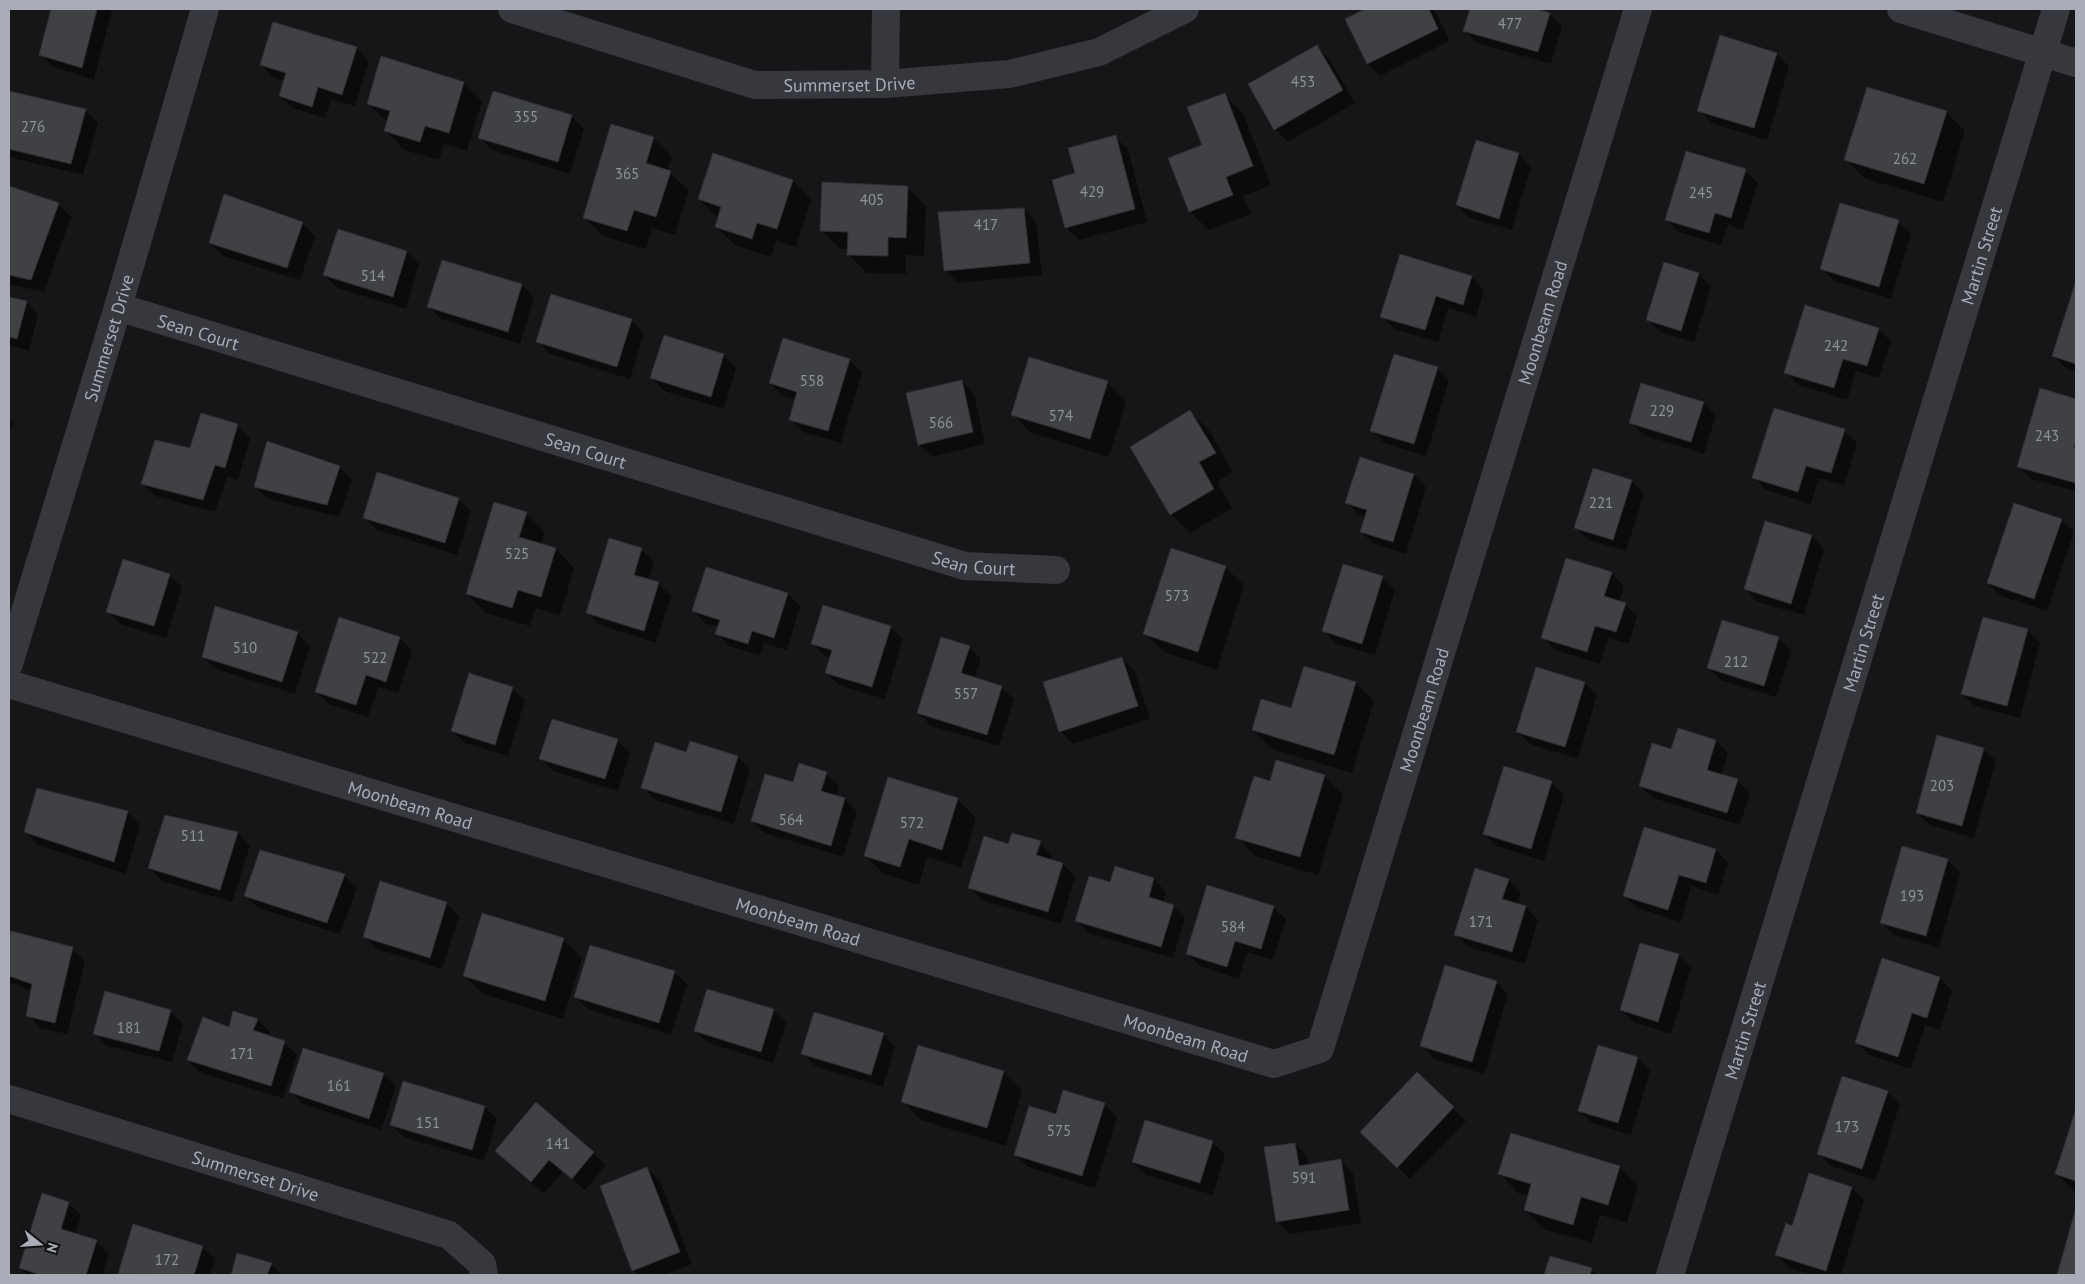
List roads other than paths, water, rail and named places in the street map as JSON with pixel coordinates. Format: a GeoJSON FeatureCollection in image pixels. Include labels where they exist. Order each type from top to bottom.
{"type":"FeatureCollection","features":[{"type":"Feature","properties":{"kind":"street","name":"Summerset Drive"},"geometry":{"type":"LineString","coordinates":[[9,664],[118,307],[205,9]]}},
{"type":"Feature","properties":{"kind":"street","name":"Summerset Drive"},"geometry":{"type":"LineString","coordinates":[[512,9],[755,85],[884,84],[1010,74],[1099,52],[1184,9]]}},
{"type":"Feature","properties":{"kind":"street"},"geometry":{"type":"LineString","coordinates":[[884,84],[886,9]]}},
{"type":"Feature","properties":{"kind":"street","name":"Moonbeam Road"},"geometry":{"type":"LineString","coordinates":[[9,684],[1274,1064],[1320,1049],[1638,9]]}},
{"type":"Feature","properties":{"kind":"street"},"geometry":{"type":"LineString","coordinates":[[1901,9],[2076,62]]}},
{"type":"Feature","properties":{"kind":"street","name":"Martin Street"},"geometry":{"type":"LineString","coordinates":[[1670,1275],[2056,9]]}},
{"type":"Feature","properties":{"kind":"street","name":"Sean Court"},"geometry":{"type":"LineString","coordinates":[[118,307],[965,566],[1056,570]]}},
{"type":"Feature","properties":{"kind":"street","name":"Summerset Drive"},"geometry":{"type":"LineString","coordinates":[[9,1099],[449,1235],[482,1264],[484,1275]]}}]}
